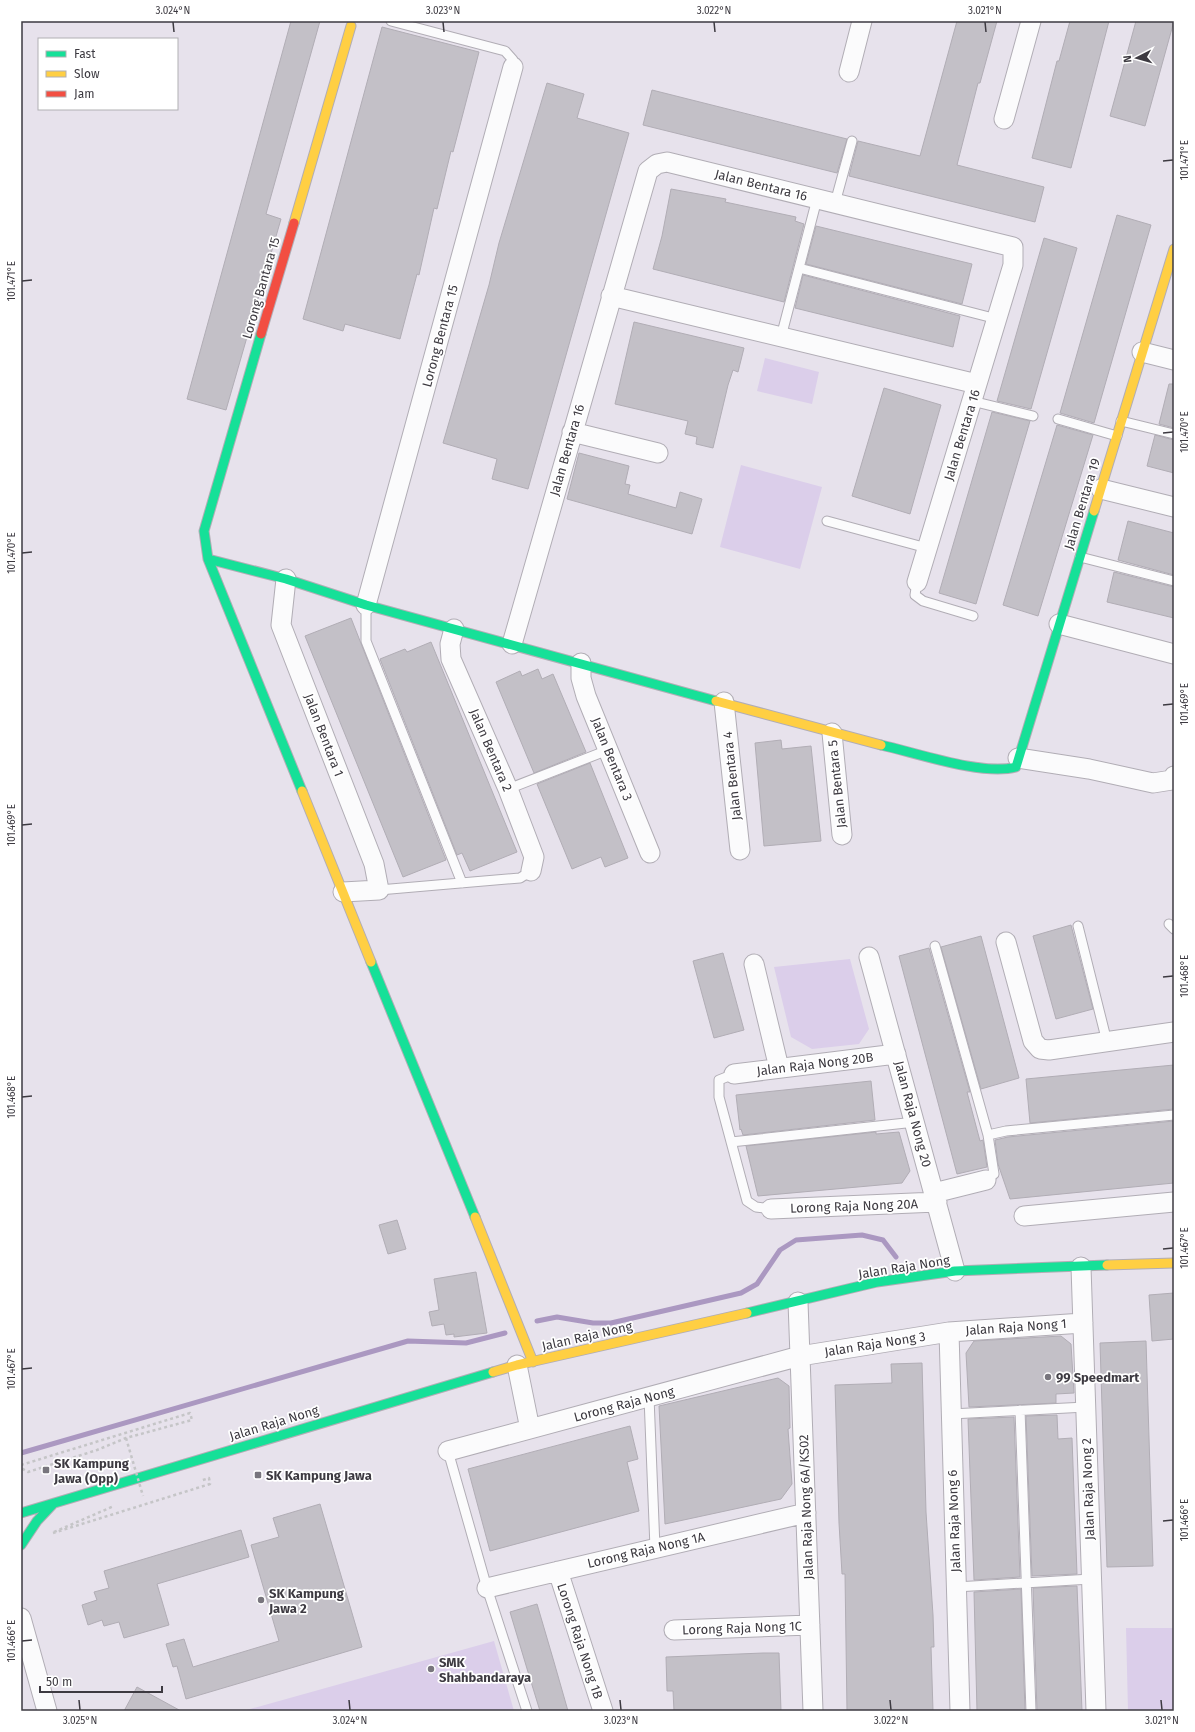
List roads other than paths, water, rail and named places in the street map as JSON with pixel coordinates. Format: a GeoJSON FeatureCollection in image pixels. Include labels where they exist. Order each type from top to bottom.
{"type":"FeatureCollection","features":[{"type":"Feature","properties":{"kind":"street"},"geometry":{"type":"LineString","coordinates":[[849,72],[862,21]]}},
{"type":"Feature","properties":{"kind":"street"},"geometry":{"type":"LineString","coordinates":[[1004,119],[1031,21]]}},
{"type":"Feature","properties":{"kind":"street","name":"Lorong Bantara 15"},"geometry":{"type":"LineString","coordinates":[[353,23],[204,531],[208,559],[343,892],[525,1364]]}},
{"type":"Feature","properties":{"kind":"street","name":"Lorong Bentara 15"},"geometry":{"type":"LineString","coordinates":[[366,605],[513,67]]}},
{"type":"Feature","properties":{"kind":"street","name":"Jalan Bentara 16"},"geometry":{"type":"LineString","coordinates":[[512,644],[648,171],[657,164],[667,162],[1013,248],[1013,265],[917,582]]}},
{"type":"Feature","properties":{"kind":"street","name":"Jalan Bentara 19"},"geometry":{"type":"LineString","coordinates":[[1017,763],[1174,249]]}},
{"type":"Feature","properties":{"kind":"street"},"geometry":{"type":"LineString","coordinates":[[611,296],[781,337],[975,392]]}},
{"type":"Feature","properties":{"kind":"street"},"geometry":{"type":"LineString","coordinates":[[1142,352],[1174,360]]}},
{"type":"Feature","properties":{"kind":"street"},"geometry":{"type":"LineString","coordinates":[[572,432],[658,454]]}},
{"type":"Feature","properties":{"kind":"street"},"geometry":{"type":"LineString","coordinates":[[1101,489],[1174,507]]}},
{"type":"Feature","properties":{"kind":"street"},"geometry":{"type":"LineString","coordinates":[[208,559],[286,579],[366,605],[724,702],[832,733],[983,769],[1008,769],[1017,763],[1089,769],[1153,783],[1172,780],[1174,776]]}},
{"type":"Feature","properties":{"kind":"street","name":"Jalan Bentara 1"},"geometry":{"type":"LineString","coordinates":[[286,579],[281,625],[374,864],[379,890]]}},
{"type":"Feature","properties":{"kind":"street"},"geometry":{"type":"LineString","coordinates":[[1059,624],[1174,654]]}},
{"type":"Feature","properties":{"kind":"street","name":"Jalan Bentara 2"},"geometry":{"type":"LineString","coordinates":[[454,629],[450,644],[451,659],[508,789],[534,857],[531,871]]}},
{"type":"Feature","properties":{"kind":"street","name":"Jalan Bentara 3"},"geometry":{"type":"LineString","coordinates":[[581,663],[581,678],[586,696],[650,853]]}},
{"type":"Feature","properties":{"kind":"street","name":"Jalan Bentara 4"},"geometry":{"type":"LineString","coordinates":[[724,702],[740,850]]}},
{"type":"Feature","properties":{"kind":"street","name":"Jalan Bentara 5"},"geometry":{"type":"LineString","coordinates":[[832,733],[842,835]]}},
{"type":"Feature","properties":{"kind":"street"},"geometry":{"type":"LineString","coordinates":[[343,892],[379,890]]}},
{"type":"Feature","properties":{"kind":"street"},"geometry":{"type":"LineString","coordinates":[[1006,942],[1033,1041],[1040,1049],[1049,1050],[1174,1032]]}},
{"type":"Feature","properties":{"kind":"street","name":"Jalan Raja Nong 20"},"geometry":{"type":"LineString","coordinates":[[869,957],[936,1197],[955,1271]]}},
{"type":"Feature","properties":{"kind":"street"},"geometry":{"type":"LineString","coordinates":[[754,964],[778,1068]]}},
{"type":"Feature","properties":{"kind":"street","name":"Jalan Raja Nong 20B"},"geometry":{"type":"LineString","coordinates":[[734,1074],[896,1054]]}},
{"type":"Feature","properties":{"kind":"street","name":"Lorong Raja Nong 20A"},"geometry":{"type":"LineString","coordinates":[[771,1209],[936,1197],[986,1180]]}},
{"type":"Feature","properties":{"kind":"street"},"geometry":{"type":"LineString","coordinates":[[1024,1216],[1174,1202]]}},
{"type":"Feature","properties":{"kind":"street","name":"Jalan Raja Nong"},"geometry":{"type":"LineString","coordinates":[[21,1514],[55,1502],[525,1364],[798,1302],[877,1282],[955,1271],[1174,1263]]}},
{"type":"Feature","properties":{"kind":"street","name":"Jalan Raja Nong 2"},"geometry":{"type":"LineString","coordinates":[[1081,1267],[1096,1711]]}},
{"type":"Feature","properties":{"kind":"street","name":"Jalan Raja Nong 6A/KS02"},"geometry":{"type":"LineString","coordinates":[[798,1302],[813,1711]]}},
{"type":"Feature","properties":{"kind":"street","name":"Jalan Raja Nong 1"},"geometry":{"type":"LineString","coordinates":[[949,1332],[1083,1322]]}},
{"type":"Feature","properties":{"kind":"street","name":"Jalan Raja Nong 3"},"geometry":{"type":"LineString","coordinates":[[800,1356],[949,1332]]}},
{"type":"Feature","properties":{"kind":"street","name":"Jalan Raja Nong 6"},"geometry":{"type":"LineString","coordinates":[[949,1332],[960,1711]]}},
{"type":"Feature","properties":{"kind":"street","name":"Lorong Raja Nong"},"geometry":{"type":"LineString","coordinates":[[448,1451],[800,1356]]}},
{"type":"Feature","properties":{"kind":"street"},"geometry":{"type":"LineString","coordinates":[[525,1364],[530,1429]]}},
{"type":"Feature","properties":{"kind":"street"},"geometry":{"type":"LineString","coordinates":[[21,1545],[37,1521],[55,1502]]}},
{"type":"Feature","properties":{"kind":"street","name":"Lorong Raja Nong 1A"},"geometry":{"type":"LineString","coordinates":[[487,1588],[806,1513]]}},
{"type":"Feature","properties":{"kind":"street","name":"Lorong Raja Nong 1B"},"geometry":{"type":"LineString","coordinates":[[558,1571],[603,1711]]}},
{"type":"Feature","properties":{"kind":"street"},"geometry":{"type":"LineString","coordinates":[[21,1618],[47,1711]]}},
{"type":"Feature","properties":{"kind":"street","name":"Lorong Raja Nong 1C"},"geometry":{"type":"LineString","coordinates":[[674,1630],[810,1625]]}},
{"type":"Feature","properties":{"kind":"lane"},"geometry":{"type":"LineString","coordinates":[[391,21],[505,51],[513,60],[513,67]]}},
{"type":"Feature","properties":{"kind":"lane"},"geometry":{"type":"LineString","coordinates":[[781,337],[799,268],[852,141]]}},
{"type":"Feature","properties":{"kind":"lane"},"geometry":{"type":"LineString","coordinates":[[799,268],[997,319]]}},
{"type":"Feature","properties":{"kind":"lane"},"geometry":{"type":"LineString","coordinates":[[975,392],[1033,416]]}},
{"type":"Feature","properties":{"kind":"lane"},"geometry":{"type":"LineString","coordinates":[[1058,419],[1117,436]]}},
{"type":"Feature","properties":{"kind":"lane"},"geometry":{"type":"LineString","coordinates":[[1122,421],[1174,434]]}},
{"type":"Feature","properties":{"kind":"lane"},"geometry":{"type":"LineString","coordinates":[[827,521],[927,548]]}},
{"type":"Feature","properties":{"kind":"lane"},"geometry":{"type":"LineString","coordinates":[[1080,557],[1174,581]]}},
{"type":"Feature","properties":{"kind":"lane"},"geometry":{"type":"LineString","coordinates":[[917,582],[915,595],[923,601],[973,616]]}},
{"type":"Feature","properties":{"kind":"lane"},"geometry":{"type":"LineString","coordinates":[[366,605],[366,641],[462,883]]}},
{"type":"Feature","properties":{"kind":"lane"},"geometry":{"type":"LineString","coordinates":[[508,789],[608,750]]}},
{"type":"Feature","properties":{"kind":"lane"},"geometry":{"type":"LineString","coordinates":[[379,890],[520,878],[531,871]]}},
{"type":"Feature","properties":{"kind":"lane"},"geometry":{"type":"LineString","coordinates":[[1078,926],[1108,1042]]}},
{"type":"Feature","properties":{"kind":"lane"},"geometry":{"type":"LineString","coordinates":[[935,946],[988,1135],[994,1174],[986,1180]]}},
{"type":"Feature","properties":{"kind":"lane"},"geometry":{"type":"LineString","coordinates":[[734,1074],[719,1080],[719,1097],[746,1201],[756,1207],[771,1209]]}},
{"type":"Feature","properties":{"kind":"lane"},"geometry":{"type":"LineString","coordinates":[[988,1135],[1006,1131],[1174,1114]]}},
{"type":"Feature","properties":{"kind":"lane"},"geometry":{"type":"LineString","coordinates":[[731,1142],[915,1122]]}},
{"type":"Feature","properties":{"kind":"lane"},"geometry":{"type":"LineString","coordinates":[[649,1397],[655,1548]]}},
{"type":"Feature","properties":{"kind":"lane"},"geometry":{"type":"LineString","coordinates":[[952,1414],[1086,1407]]}},
{"type":"Feature","properties":{"kind":"lane"},"geometry":{"type":"LineString","coordinates":[[1020,1410],[1031,1711]]}},
{"type":"Feature","properties":{"kind":"lane"},"geometry":{"type":"LineString","coordinates":[[448,1451],[487,1588],[527,1711]]}},
{"type":"Feature","properties":{"kind":"lane"},"geometry":{"type":"LineString","coordinates":[[956,1588],[1091,1579]]}},
{"type":"Feature","properties":{"kind":"waterway"},"geometry":{"type":"LineString","coordinates":[[537,1321],[557,1317],[593,1323],[611,1323],[741,1293],[757,1284],[780,1250],[796,1240],[862,1235],[883,1240],[896,1257]]}},
{"type":"Feature","properties":{"kind":"waterway"},"geometry":{"type":"LineString","coordinates":[[21,1453],[408,1341],[466,1343],[505,1333]]}},
{"type":"Feature","properties":{"kind":"place","name":"99 Speedmart"},"geometry":{"type":"Point","coordinates":[1048,1377]}},
{"type":"Feature","properties":{"kind":"place","name":"SK Kampung Jawa (Opp)"},"geometry":{"type":"Point","coordinates":[46,1470]}},
{"type":"Feature","properties":{"kind":"place","name":"SK Kampung Jawa"},"geometry":{"type":"Point","coordinates":[258,1475]}},
{"type":"Feature","properties":{"kind":"place","name":"SK Kampung Jawa 2"},"geometry":{"type":"Point","coordinates":[261,1600]}},
{"type":"Feature","properties":{"kind":"place","name":"SMK Shahbandaraya"},"geometry":{"type":"Point","coordinates":[431,1669]}}]}
